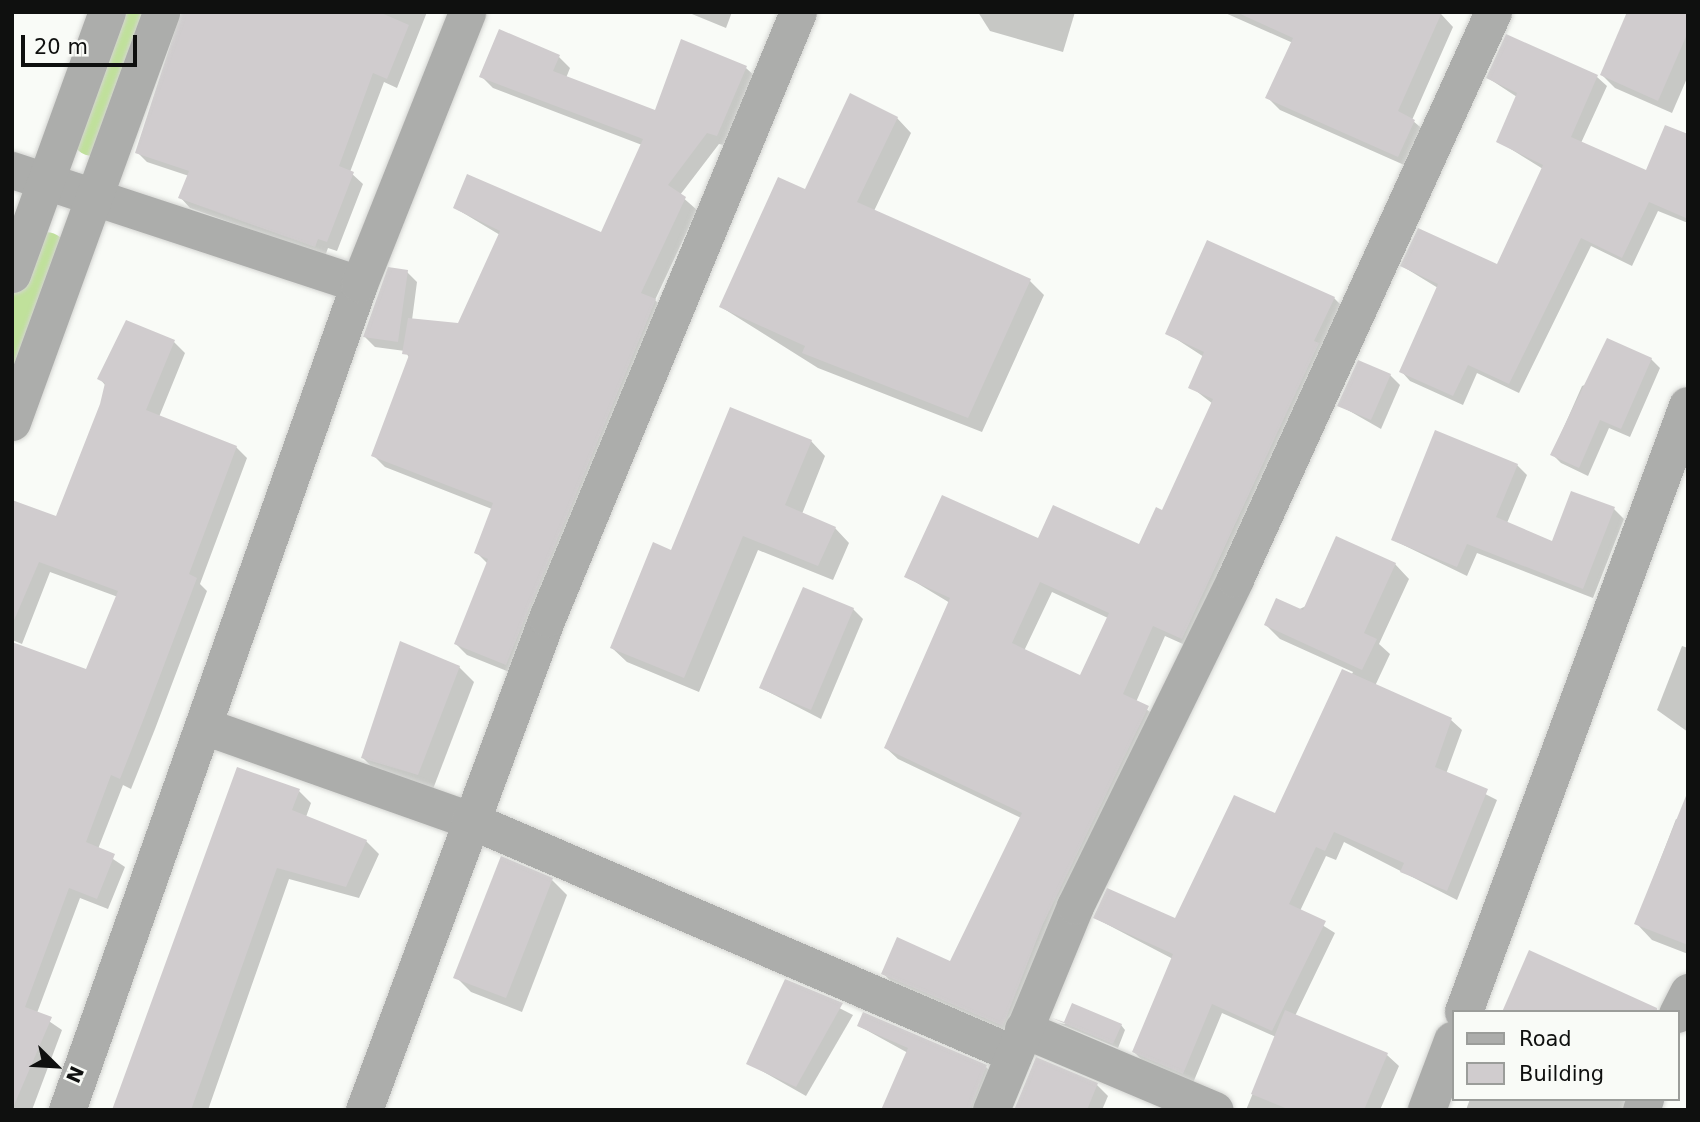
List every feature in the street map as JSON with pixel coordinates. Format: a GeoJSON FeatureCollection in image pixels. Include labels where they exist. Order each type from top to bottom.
{"type":"FeatureCollection","features":[{"type":"Feature","properties":{"kind":"street"},"geometry":{"type":"LineString","coordinates":[[12,274],[29,176],[107,12]]}},
{"type":"Feature","properties":{"kind":"street"},"geometry":{"type":"LineString","coordinates":[[12,422],[161,12]]}},
{"type":"Feature","properties":{"kind":"street"},"geometry":{"type":"LineString","coordinates":[[67,1110],[359,284],[467,12]]}},
{"type":"Feature","properties":{"kind":"street"},"geometry":{"type":"LineString","coordinates":[[364,1110],[470,820],[798,12]]}},
{"type":"Feature","properties":{"kind":"street"},"geometry":{"type":"LineString","coordinates":[[991,1110],[1018,1041],[1493,12]]}},
{"type":"Feature","properties":{"kind":"street"},"geometry":{"type":"LineString","coordinates":[[29,176],[93,200],[359,284]]}},
{"type":"Feature","properties":{"kind":"street"},"geometry":{"type":"LineString","coordinates":[[1465,1010],[1688,406]]}},
{"type":"Feature","properties":{"kind":"street"},"geometry":{"type":"LineString","coordinates":[[204,726],[470,820],[1018,1041],[1215,1110]]}},
{"type":"Feature","properties":{"kind":"street"},"geometry":{"type":"LineString","coordinates":[[1679,1010],[1688,992]]}},
{"type":"Feature","properties":{"kind":"street"},"geometry":{"type":"LineString","coordinates":[[1427,1110],[1452,1044]]}},
{"type":"Feature","properties":{"kind":"building"},"geometry":{"type":"Polygon","coordinates":[[[181,12],[379,12],[409,25],[387,79],[373,73],[339,166],[354,172],[327,242],[318,239],[315,247],[178,198],[189,171],[135,153],[181,12]]]}},
{"type":"Feature","properties":{"kind":"building"},"geometry":{"type":"Polygon","coordinates":[[[1236,12],[1442,12],[1398,111],[1415,120],[1398,157],[1265,98],[1293,38],[1236,12]]]}},
{"type":"Feature","properties":{"kind":"building"},"geometry":{"type":"Polygon","coordinates":[[[1627,12],[1688,12],[1688,32],[1658,101],[1600,75],[1627,12]]]}},
{"type":"Feature","properties":{"kind":"building"},"geometry":{"type":"Polygon","coordinates":[[[499,29],[560,55],[553,71],[655,110],[681,39],[747,66],[717,136],[707,133],[668,185],[686,197],[641,293],[656,299],[506,665],[454,644],[488,559],[474,553],[493,503],[371,456],[409,355],[402,354],[408,318],[458,323],[500,231],[453,208],[467,174],[601,232],[643,139],[479,77],[499,29]]]}},
{"type":"Feature","properties":{"kind":"building"},"geometry":{"type":"Polygon","coordinates":[[[1506,34],[1598,75],[1571,137],[1646,170],[1665,125],[1688,134],[1688,219],[1649,202],[1622,258],[1581,238],[1509,384],[1468,365],[1453,396],[1399,372],[1438,284],[1400,266],[1418,228],[1497,264],[1543,165],[1496,142],[1517,93],[1486,78],[1506,34]]]}},
{"type":"Feature","properties":{"kind":"building"},"geometry":{"type":"Polygon","coordinates":[[[850,93],[898,117],[857,202],[1031,279],[968,418],[802,353],[805,346],[719,307],[778,177],[805,189],[850,93]]]}},
{"type":"Feature","properties":{"kind":"building"},"geometry":{"type":"Polygon","coordinates":[[[1207,240],[1335,297],[1314,341],[1319,343],[1182,639],[1153,626],[1123,694],[1149,706],[1042,926],[1003,1026],[881,974],[897,937],[950,961],[1022,813],[884,748],[950,598],[904,577],[942,495],[1038,538],[1053,505],[1139,544],[1156,507],[1162,510],[1213,399],[1188,388],[1204,352],[1165,334],[1207,240]],[[1040,582],[1012,643],[1080,675],[1109,613],[1040,582]]]}},
{"type":"Feature","properties":{"kind":"building"},"geometry":{"type":"Polygon","coordinates":[[[388,267],[408,270],[398,342],[363,337],[388,267]]]}},
{"type":"Feature","properties":{"kind":"building"},"geometry":{"type":"Polygon","coordinates":[[[126,320],[175,340],[146,410],[237,446],[189,574],[197,578],[144,718],[120,779],[111,775],[86,842],[115,854],[97,899],[69,888],[25,1007],[52,1017],[12,1110],[12,642],[86,669],[118,591],[39,562],[12,625],[12,500],[56,516],[100,404],[105,383],[97,379],[126,320]]]}},
{"type":"Feature","properties":{"kind":"building"},"geometry":{"type":"Polygon","coordinates":[[[1607,338],[1652,358],[1621,429],[1600,420],[1579,468],[1550,455],[1607,338]]]}},
{"type":"Feature","properties":{"kind":"building"},"geometry":{"type":"Polygon","coordinates":[[[1358,360],[1391,374],[1371,420],[1337,406],[1358,360]]]}},
{"type":"Feature","properties":{"kind":"building"},"geometry":{"type":"Polygon","coordinates":[[[730,407],[812,440],[785,505],[836,527],[818,566],[743,536],[684,678],[610,648],[653,542],[671,550],[730,407]]]}},
{"type":"Feature","properties":{"kind":"building"},"geometry":{"type":"Polygon","coordinates":[[[1435,430],[1518,464],[1496,517],[1552,541],[1571,491],[1615,507],[1583,589],[1467,544],[1457,567],[1391,540],[1435,430]]]}},
{"type":"Feature","properties":{"kind":"building"},"geometry":{"type":"Polygon","coordinates":[[[1336,536],[1396,563],[1364,633],[1377,639],[1362,670],[1264,625],[1276,598],[1303,610],[1336,536]]]}},
{"type":"Feature","properties":{"kind":"building"},"geometry":{"type":"Polygon","coordinates":[[[803,587],[854,608],[811,710],[759,688],[803,587]]]}},
{"type":"Feature","properties":{"kind":"building"},"geometry":{"type":"Polygon","coordinates":[[[400,641],[460,666],[418,775],[361,758],[400,641]]]}},
{"type":"Feature","properties":{"kind":"building"},"geometry":{"type":"Polygon","coordinates":[[[1342,669],[1452,718],[1435,767],[1488,789],[1447,891],[1400,872],[1404,863],[1334,832],[1325,851],[1316,847],[1289,904],[1326,921],[1272,1031],[1212,1004],[1183,1074],[1132,1052],[1173,954],[1093,918],[1107,888],[1175,918],[1234,795],[1275,813],[1342,669]]]}},
{"type":"Feature","properties":{"kind":"building"},"geometry":{"type":"Polygon","coordinates":[[[237,767],[300,789],[292,810],[367,840],[346,887],[277,868],[191,1110],[112,1110],[237,767]]]}},
{"type":"Feature","properties":{"kind":"building"},"geometry":{"type":"Polygon","coordinates":[[[1688,791],[1688,945],[1634,924],[1688,791]]]}},
{"type":"Feature","properties":{"kind":"building"},"geometry":{"type":"Polygon","coordinates":[[[501,856],[553,878],[506,998],[453,978],[501,856]]]}},
{"type":"Feature","properties":{"kind":"building"},"geometry":{"type":"Polygon","coordinates":[[[1529,950],[1657,1008],[1657,1010],[1503,1010],[1529,950]]]}},
{"type":"Feature","properties":{"kind":"building"},"geometry":{"type":"Polygon","coordinates":[[[785,979],[843,1003],[796,1087],[746,1064],[785,979]]]}},
{"type":"Feature","properties":{"kind":"building"},"geometry":{"type":"Polygon","coordinates":[[[1072,1003],[1122,1024],[1113,1044],[1052,1018],[1064,1022],[1072,1003]]]}},
{"type":"Feature","properties":{"kind":"building"},"geometry":{"type":"Polygon","coordinates":[[[1285,1010],[1388,1053],[1364,1110],[1290,1110],[1251,1094],[1285,1010]]]}},
{"type":"Feature","properties":{"kind":"building"},"geometry":{"type":"Polygon","coordinates":[[[863,1012],[987,1065],[970,1110],[881,1110],[908,1048],[857,1026],[863,1012]]]}},
{"type":"Feature","properties":{"kind":"building"},"geometry":{"type":"Polygon","coordinates":[[[1036,1057],[1098,1083],[1087,1110],[1014,1110],[1036,1057]]]}},
{"type":"Feature","properties":{"kind":"waterway"},"geometry":{"type":"LineString","coordinates":[[92,136],[136,12]]}},
{"type":"Feature","properties":{"kind":"waterway"},"geometry":{"type":"LineString","coordinates":[[12,346],[47,252]]}}]}
